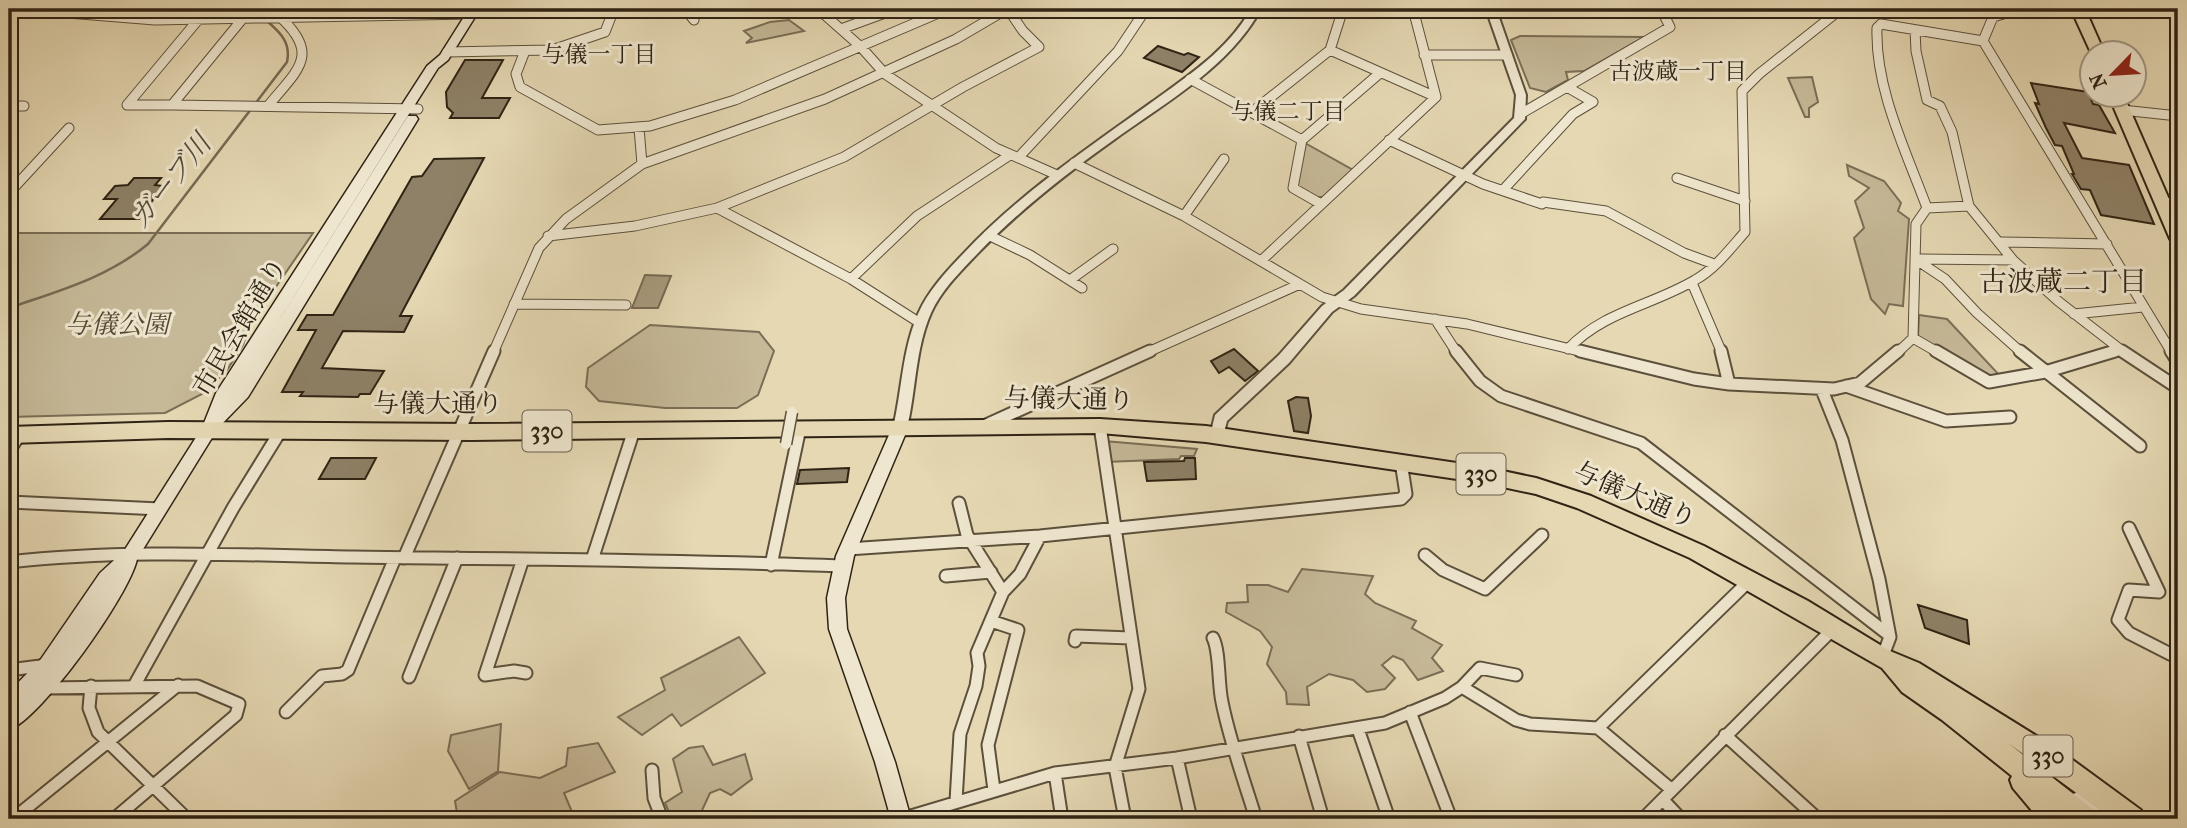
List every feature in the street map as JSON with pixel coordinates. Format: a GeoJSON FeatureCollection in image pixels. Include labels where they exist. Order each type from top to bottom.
{"type":"FeatureCollection","features":[{"type":"Feature","properties":{"kind":"highway"},"geometry":{"type":"LineString","coordinates":[[2078,9],[2091,38]]}},
{"type":"Feature","properties":{"kind":"highway"},"geometry":{"type":"LineString","coordinates":[[2121,108],[2170,203],[2178,239]]}},
{"type":"Feature","properties":{"kind":"highway","name":"与儀大通り"},"geometry":{"type":"LineString","coordinates":[[209,430],[634,430],[796,420],[900,428],[1100,426],[1217,436],[1401,462],[1514,481],[1572,498],[1651,530],[1750,580],[1834,628],[1882,658],[1910,685],[1954,705]]}},
{"type":"Feature","properties":{"kind":"highway","name":"330"},"geometry":{"type":"LineString","coordinates":[[13,440],[209,430]]}},
{"type":"Feature","properties":{"kind":"highway","name":"330"},"geometry":{"type":"LineString","coordinates":[[1954,705],[2055,819]]}},
{"type":"Feature","properties":{"kind":"highway","name":"330"},"geometry":{"type":"LineString","coordinates":[[1954,705],[2025,740],[2132,819]]}},
{"type":"Feature","properties":{"kind":"highway","name":"330"},"geometry":{"type":"LineString","coordinates":[[1994,747],[2085,819]]}},
{"type":"Feature","properties":{"kind":"main road"},"geometry":{"type":"LineString","coordinates":[[2157,9],[2178,12]]}},
{"type":"Feature","properties":{"kind":"main road","name":"市民会館通り"},"geometry":{"type":"LineString","coordinates":[[57,664],[126,572],[130,555],[209,430],[243,393],[412,109],[433,66],[445,55],[472,12]]}},
{"type":"Feature","properties":{"kind":"main road"},"geometry":{"type":"LineString","coordinates":[[900,428],[844,557],[836,598],[838,629],[885,762],[901,819]]}},
{"type":"Feature","properties":{"kind":"main road"},"geometry":{"type":"LineString","coordinates":[[9,721],[45,688],[57,664]]}},
{"type":"Feature","properties":{"kind":"main road"},"geometry":{"type":"LineString","coordinates":[[9,705],[57,664]]}},
{"type":"Feature","properties":{"kind":"main road"},"geometry":{"type":"LineString","coordinates":[[1954,705],[2102,819]]}},
{"type":"Feature","properties":{"kind":"main road"},"geometry":{"type":"LineString","coordinates":[[1954,705],[2114,819]]}},
{"type":"Feature","properties":{"kind":"street"},"geometry":{"type":"LineString","coordinates":[[18,9],[155,20],[198,20],[244,13],[255,17],[472,12]]}},
{"type":"Feature","properties":{"kind":"street"},"geometry":{"type":"LineString","coordinates":[[445,55],[552,50],[606,32],[614,9]]}},
{"type":"Feature","properties":{"kind":"street"},"geometry":{"type":"LineString","coordinates":[[685,9],[694,20]]}},
{"type":"Feature","properties":{"kind":"street"},"geometry":{"type":"LineString","coordinates":[[818,9],[861,47],[885,74],[1014,157],[1057,175]]}},
{"type":"Feature","properties":{"kind":"street"},"geometry":{"type":"LineString","coordinates":[[841,29],[896,9]]}},
{"type":"Feature","properties":{"kind":"street"},"geometry":{"type":"LineString","coordinates":[[525,51],[516,80],[525,91],[598,130],[639,128],[672,121],[759,91],[948,9]]}},
{"type":"Feature","properties":{"kind":"street"},"geometry":{"type":"LineString","coordinates":[[286,712],[322,676],[342,674],[348,670],[459,432],[539,248],[548,236],[566,219],[642,164],[825,99],[885,74],[956,39],[1008,9],[1023,32],[1039,47],[931,105],[844,157],[717,208],[635,226],[548,236]]}},
{"type":"Feature","properties":{"kind":"street"},"geometry":{"type":"LineString","coordinates":[[851,279],[917,216],[1014,157],[1118,51],[1146,9]]}},
{"type":"Feature","properties":{"kind":"street"},"geometry":{"type":"LineString","coordinates":[[900,428],[920,323],[937,292],[988,235],[1057,175],[1190,79],[1239,35],[1256,9]]}},
{"type":"Feature","properties":{"kind":"street"},"geometry":{"type":"LineString","coordinates":[[1252,112],[1330,50],[1343,9]]}},
{"type":"Feature","properties":{"kind":"street"},"geometry":{"type":"LineString","coordinates":[[1413,9],[1436,97]]}},
{"type":"Feature","properties":{"kind":"street"},"geometry":{"type":"LineString","coordinates":[[1491,9],[1521,95],[1522,113]]}},
{"type":"Feature","properties":{"kind":"street"},"geometry":{"type":"LineString","coordinates":[[1217,436],[1220,419],[1284,359],[1322,315],[1515,125],[1522,113],[1670,27],[1661,9]]}},
{"type":"Feature","properties":{"kind":"street"},"geometry":{"type":"LineString","coordinates":[[1568,349],[1581,334],[1598,323],[1692,283],[1745,232],[1744,87],[1841,9]]}},
{"type":"Feature","properties":{"kind":"street"},"geometry":{"type":"LineString","coordinates":[[1983,41],[1993,17],[2021,9]]}},
{"type":"Feature","properties":{"kind":"street"},"geometry":{"type":"LineString","coordinates":[[172,105],[244,13]]}},
{"type":"Feature","properties":{"kind":"street"},"geometry":{"type":"LineString","coordinates":[[265,106],[300,64],[304,54],[302,39],[279,16]]}},
{"type":"Feature","properties":{"kind":"street"},"geometry":{"type":"LineString","coordinates":[[198,20],[127,105],[412,109]]}},
{"type":"Feature","properties":{"kind":"street"},"geometry":{"type":"LineString","coordinates":[[1927,208],[1893,115],[1876,53],[1877,28],[1881,24],[1983,41],[2178,362]]}},
{"type":"Feature","properties":{"kind":"street"},"geometry":{"type":"LineString","coordinates":[[1915,30],[1916,51],[1927,100],[1940,106],[1952,132],[1969,206],[2013,260],[2074,314],[2120,350],[2178,388]]}},
{"type":"Feature","properties":{"kind":"street"},"geometry":{"type":"LineString","coordinates":[[1330,50],[1436,97]]}},
{"type":"Feature","properties":{"kind":"street"},"geometry":{"type":"LineString","coordinates":[[1424,55],[1507,55]]}},
{"type":"Feature","properties":{"kind":"street"},"geometry":{"type":"LineString","coordinates":[[1321,204],[1293,188],[1301,140],[1380,74]]}},
{"type":"Feature","properties":{"kind":"street"},"geometry":{"type":"LineString","coordinates":[[1190,79],[1301,140]]}},
{"type":"Feature","properties":{"kind":"street"},"geometry":{"type":"LineString","coordinates":[[1503,190],[1573,114],[1593,102],[1567,87]]}},
{"type":"Feature","properties":{"kind":"street"},"geometry":{"type":"LineString","coordinates":[[1521,95],[1528,100],[1540,101]]}},
{"type":"Feature","properties":{"kind":"street"},"geometry":{"type":"LineString","coordinates":[[1262,260],[1436,97]]}},
{"type":"Feature","properties":{"kind":"street"},"geometry":{"type":"LineString","coordinates":[[9,106],[24,106]]}},
{"type":"Feature","properties":{"kind":"street"},"geometry":{"type":"LineString","coordinates":[[2144,108],[2178,116]]}},
{"type":"Feature","properties":{"kind":"street"},"geometry":{"type":"LineString","coordinates":[[9,193],[69,128]]}},
{"type":"Feature","properties":{"kind":"street"},"geometry":{"type":"LineString","coordinates":[[639,128],[642,164]]}},
{"type":"Feature","properties":{"kind":"street"},"geometry":{"type":"LineString","coordinates":[[1389,140],[1465,175],[1542,203],[1606,211],[1685,253],[1714,264]]}},
{"type":"Feature","properties":{"kind":"street"},"geometry":{"type":"LineString","coordinates":[[1184,216],[1224,159]]}},
{"type":"Feature","properties":{"kind":"street"},"geometry":{"type":"LineString","coordinates":[[1074,163],[1184,216],[1300,284],[1360,309],[1480,326],[1694,379],[1822,390],[1860,383],[1874,374],[1913,338],[1916,224],[1927,208]]}},
{"type":"Feature","properties":{"kind":"street"},"geometry":{"type":"LineString","coordinates":[[1677,178],[1745,201]]}},
{"type":"Feature","properties":{"kind":"street"},"geometry":{"type":"LineString","coordinates":[[1927,208],[1969,206]]}},
{"type":"Feature","properties":{"kind":"street"},"geometry":{"type":"LineString","coordinates":[[717,208],[851,279],[920,323]]}},
{"type":"Feature","properties":{"kind":"street"},"geometry":{"type":"LineString","coordinates":[[988,235],[1030,255],[1082,288]]}},
{"type":"Feature","properties":{"kind":"street"},"geometry":{"type":"LineString","coordinates":[[2001,242],[2107,244]]}},
{"type":"Feature","properties":{"kind":"street"},"geometry":{"type":"LineString","coordinates":[[1070,280],[1113,249]]}},
{"type":"Feature","properties":{"kind":"street"},"geometry":{"type":"LineString","coordinates":[[1915,259],[2013,260]]}},
{"type":"Feature","properties":{"kind":"street"},"geometry":{"type":"LineString","coordinates":[[1915,259],[1934,268],[1984,320],[2045,372],[2140,446]]}},
{"type":"Feature","properties":{"kind":"street"},"geometry":{"type":"LineString","coordinates":[[1692,283],[1719,342],[1728,384]]}},
{"type":"Feature","properties":{"kind":"street"},"geometry":{"type":"LineString","coordinates":[[983,426],[1300,284]]}},
{"type":"Feature","properties":{"kind":"street"},"geometry":{"type":"LineString","coordinates":[[514,304],[626,305]]}},
{"type":"Feature","properties":{"kind":"street"},"geometry":{"type":"LineString","coordinates":[[2074,314],[2143,307]]}},
{"type":"Feature","properties":{"kind":"street"},"geometry":{"type":"LineString","coordinates":[[1435,319],[1472,372],[1488,389],[1501,396],[1642,443],[1870,617],[1889,635]]}},
{"type":"Feature","properties":{"kind":"street"},"geometry":{"type":"LineString","coordinates":[[1913,338],[1989,382],[2045,372],[2120,350]]}},
{"type":"Feature","properties":{"kind":"street"},"geometry":{"type":"LineString","coordinates":[[1846,386],[1946,421],[2010,417]]}},
{"type":"Feature","properties":{"kind":"street"},"geometry":{"type":"LineString","coordinates":[[1822,390],[1842,440],[1862,509],[1890,641],[1882,658]]}},
{"type":"Feature","properties":{"kind":"street"},"geometry":{"type":"LineString","coordinates":[[786,444],[796,420]]}},
{"type":"Feature","properties":{"kind":"street"},"geometry":{"type":"LineString","coordinates":[[772,565],[796,420]]}},
{"type":"Feature","properties":{"kind":"street"},"geometry":{"type":"LineString","coordinates":[[1100,426],[1139,689],[1115,767],[1125,819]]}},
{"type":"Feature","properties":{"kind":"street"},"geometry":{"type":"LineString","coordinates":[[134,686],[206,555],[281,430]]}},
{"type":"Feature","properties":{"kind":"street"},"geometry":{"type":"LineString","coordinates":[[593,560],[634,430]]}},
{"type":"Feature","properties":{"kind":"street"},"geometry":{"type":"LineString","coordinates":[[9,562],[63,556],[206,555],[772,565],[1401,499],[1406,494],[1401,462]]}},
{"type":"Feature","properties":{"kind":"street"},"geometry":{"type":"LineString","coordinates":[[9,502],[160,509]]}},
{"type":"Feature","properties":{"kind":"street"},"geometry":{"type":"LineString","coordinates":[[960,503],[967,535],[974,542],[1003,592]]}},
{"type":"Feature","properties":{"kind":"street"},"geometry":{"type":"LineString","coordinates":[[2129,528],[2159,592],[2129,590],[2118,620],[2129,633],[2178,658]]}},
{"type":"Feature","properties":{"kind":"street"},"geometry":{"type":"LineString","coordinates":[[1425,555],[1443,570],[1485,590],[1542,535]]}},
{"type":"Feature","properties":{"kind":"street"},"geometry":{"type":"LineString","coordinates":[[956,801],[960,734],[975,686],[979,666],[977,653],[1003,592],[1013,585],[1026,566],[1040,536]]}},
{"type":"Feature","properties":{"kind":"street"},"geometry":{"type":"LineString","coordinates":[[409,677],[457,558]]}},
{"type":"Feature","properties":{"kind":"street"},"geometry":{"type":"LineString","coordinates":[[523,559],[485,675],[514,671],[526,673]]}},
{"type":"Feature","properties":{"kind":"street"},"geometry":{"type":"LineString","coordinates":[[946,576],[991,572]]}},
{"type":"Feature","properties":{"kind":"street"},"geometry":{"type":"LineString","coordinates":[[1598,728],[1750,580]]}},
{"type":"Feature","properties":{"kind":"street"},"geometry":{"type":"LineString","coordinates":[[991,621],[1018,630],[988,745],[995,790]]}},
{"type":"Feature","properties":{"kind":"street"},"geometry":{"type":"LineString","coordinates":[[1643,819],[1834,628]]}},
{"type":"Feature","properties":{"kind":"street"},"geometry":{"type":"LineString","coordinates":[[1075,641],[1076,636],[1131,638]]}},
{"type":"Feature","properties":{"kind":"street"},"geometry":{"type":"LineString","coordinates":[[1213,638],[1218,647],[1214,659],[1221,699],[1256,819]]}},
{"type":"Feature","properties":{"kind":"street"},"geometry":{"type":"LineString","coordinates":[[9,670],[57,664]]}},
{"type":"Feature","properties":{"kind":"street"},"geometry":{"type":"LineString","coordinates":[[901,819],[1055,773],[1177,758],[1385,723],[1445,698],[1462,687],[1480,667],[1516,675]]}},
{"type":"Feature","properties":{"kind":"street"},"geometry":{"type":"LineString","coordinates":[[13,819],[178,685]]}},
{"type":"Feature","properties":{"kind":"street"},"geometry":{"type":"LineString","coordinates":[[45,688],[197,686],[239,704],[236,715],[114,819]]}},
{"type":"Feature","properties":{"kind":"street"},"geometry":{"type":"LineString","coordinates":[[90,687],[92,721],[106,742],[187,819]]}},
{"type":"Feature","properties":{"kind":"street"},"geometry":{"type":"LineString","coordinates":[[1462,687],[1516,720],[1530,724],[1598,728],[1668,795],[1681,819]]}},
{"type":"Feature","properties":{"kind":"street"},"geometry":{"type":"LineString","coordinates":[[1410,712],[1451,819]]}},
{"type":"Feature","properties":{"kind":"street"},"geometry":{"type":"LineString","coordinates":[[1358,729],[1389,819]]}},
{"type":"Feature","properties":{"kind":"street"},"geometry":{"type":"LineString","coordinates":[[1725,735],[1818,819]]}},
{"type":"Feature","properties":{"kind":"street"},"geometry":{"type":"LineString","coordinates":[[1299,736],[1323,819]]}},
{"type":"Feature","properties":{"kind":"street"},"geometry":{"type":"LineString","coordinates":[[1177,758],[1191,819]]}},
{"type":"Feature","properties":{"kind":"street"},"geometry":{"type":"LineString","coordinates":[[652,770],[659,818]]}},
{"type":"Feature","properties":{"kind":"street"},"geometry":{"type":"LineString","coordinates":[[1055,773],[1062,819]]}},
{"type":"Feature","properties":{"kind":"green space"},"geometry":{"type":"Polygon","coordinates":[[[789,20],[804,31],[746,43],[752,38],[744,31],[770,22],[789,20]]]}},
{"type":"Feature","properties":{"kind":"green space"},"geometry":{"type":"Polygon","coordinates":[[[1520,36],[1644,37],[1584,71],[1566,72],[1568,80],[1546,92],[1530,88],[1511,40],[1520,36]]]}},
{"type":"Feature","properties":{"kind":"green space"},"geometry":{"type":"Polygon","coordinates":[[[1812,77],[1818,102],[1809,108],[1809,117],[1805,117],[1788,78],[1812,77]]]}},
{"type":"Feature","properties":{"kind":"green space"},"geometry":{"type":"Polygon","coordinates":[[[1305,143],[1353,170],[1323,197],[1316,197],[1296,185],[1305,143]]]}},
{"type":"Feature","properties":{"kind":"green space"},"geometry":{"type":"Polygon","coordinates":[[[1847,165],[1884,181],[1901,203],[1898,211],[1909,219],[1903,306],[1889,304],[1885,314],[1871,299],[1854,238],[1864,228],[1855,201],[1869,188],[1849,176],[1847,165]]]}},
{"type":"Feature","properties":{"kind":"green space","name":"与儀公園"},"geometry":{"type":"Polygon","coordinates":[[[9,233],[313,233],[249,326],[243,345],[227,370],[204,393],[165,413],[9,417],[9,233]]]}},
{"type":"Feature","properties":{"kind":"green space"},"geometry":{"type":"Polygon","coordinates":[[[1919,315],[1947,319],[2002,378],[1989,380],[1918,338],[1919,315]]]}},
{"type":"Feature","properties":{"kind":"green space"},"geometry":{"type":"Polygon","coordinates":[[[650,325],[759,332],[774,351],[758,395],[737,408],[665,408],[599,401],[586,387],[588,368],[650,325]]]}},
{"type":"Feature","properties":{"kind":"green space"},"geometry":{"type":"Polygon","coordinates":[[[1104,441],[1197,449],[1194,456],[1181,456],[1179,459],[1106,462],[1104,441]]]}},
{"type":"Feature","properties":{"kind":"green space"},"geometry":{"type":"Polygon","coordinates":[[[1302,569],[1373,576],[1365,594],[1375,603],[1416,621],[1412,628],[1442,645],[1432,658],[1443,671],[1418,680],[1403,660],[1393,656],[1382,665],[1395,678],[1385,689],[1367,692],[1353,680],[1329,674],[1307,687],[1309,705],[1287,704],[1286,692],[1267,664],[1272,647],[1260,631],[1226,612],[1227,603],[1248,602],[1247,585],[1268,585],[1288,592],[1302,569]]]}},
{"type":"Feature","properties":{"kind":"green space"},"geometry":{"type":"Polygon","coordinates":[[[739,637],[765,673],[681,726],[672,714],[642,735],[618,717],[665,690],[661,678],[739,637]]]}},
{"type":"Feature","properties":{"kind":"green space"},"geometry":{"type":"Polygon","coordinates":[[[501,724],[498,771],[469,789],[448,751],[451,735],[501,724]]]}},
{"type":"Feature","properties":{"kind":"green space"},"geometry":{"type":"Polygon","coordinates":[[[598,743],[615,772],[564,793],[575,819],[458,819],[455,801],[500,772],[540,778],[566,766],[568,748],[598,743]]]}},
{"type":"Feature","properties":{"kind":"green space"},"geometry":{"type":"Polygon","coordinates":[[[703,746],[713,765],[745,754],[752,779],[731,795],[720,789],[710,793],[698,819],[672,819],[665,803],[682,792],[673,759],[689,748],[703,746]]]}},
{"type":"Feature","properties":{"kind":"shaded area"},"geometry":{"type":"Polygon","coordinates":[[[645,275],[671,276],[658,308],[632,308],[645,275]]]}},
{"type":"Feature","properties":{"kind":"building"},"geometry":{"type":"Polygon","coordinates":[[[1158,46],[1199,57],[1182,72],[1144,58],[1158,46]]]}},
{"type":"Feature","properties":{"kind":"building"},"geometry":{"type":"Polygon","coordinates":[[[465,60],[503,60],[482,98],[510,98],[499,118],[450,118],[453,113],[447,107],[446,92],[465,60]]]}},
{"type":"Feature","properties":{"kind":"building"},"geometry":{"type":"Polygon","coordinates":[[[2031,83],[2078,90],[2078,108],[2101,108],[2115,133],[2064,123],[2082,158],[2129,165],[2154,224],[2101,215],[2090,190],[2081,189],[2072,174],[2062,146],[2055,145],[2035,103],[2039,104],[2031,83]]]}},
{"type":"Feature","properties":{"kind":"building"},"geometry":{"type":"Polygon","coordinates":[[[484,158],[400,316],[412,316],[404,332],[343,331],[322,368],[384,371],[370,394],[360,394],[358,397],[300,396],[303,392],[282,392],[316,330],[298,330],[307,315],[333,315],[412,177],[422,176],[434,159],[484,158]]]}},
{"type":"Feature","properties":{"kind":"building"},"geometry":{"type":"Polygon","coordinates":[[[134,178],[161,178],[155,185],[163,186],[139,219],[100,219],[117,199],[104,199],[115,186],[128,185],[134,178]]]}},
{"type":"Feature","properties":{"kind":"building"},"geometry":{"type":"Polygon","coordinates":[[[1234,349],[1258,371],[1245,381],[1229,367],[1219,373],[1211,361],[1234,349]]]}},
{"type":"Feature","properties":{"kind":"building"},"geometry":{"type":"Polygon","coordinates":[[[1296,397],[1308,398],[1311,416],[1308,433],[1294,431],[1288,401],[1296,397]]]}},
{"type":"Feature","properties":{"kind":"building"},"geometry":{"type":"Polygon","coordinates":[[[331,458],[376,458],[365,479],[319,479],[331,458]]]}},
{"type":"Feature","properties":{"kind":"building"},"geometry":{"type":"Polygon","coordinates":[[[1185,458],[1195,458],[1196,479],[1147,481],[1144,462],[1184,461],[1185,458]]]}},
{"type":"Feature","properties":{"kind":"building"},"geometry":{"type":"Polygon","coordinates":[[[849,468],[847,482],[797,484],[800,470],[849,468]]]}},
{"type":"Feature","properties":{"kind":"building"},"geometry":{"type":"Polygon","coordinates":[[[1918,605],[1967,620],[1969,644],[1925,628],[1918,605]]]}},
{"type":"Feature","properties":{"kind":"waterway","name":"ガーブ川"},"geometry":{"type":"LineString","coordinates":[[9,308],[99,275],[148,244],[287,62],[288,49],[284,39],[267,21]]}},
{"type":"Feature","properties":{"kind":"district","name":"与儀一丁目"},"geometry":{"type":"Point","coordinates":[599,54]}},
{"type":"Feature","properties":{"kind":"district","name":"古波蔵一丁目"},"geometry":{"type":"Point","coordinates":[1678,71]}},
{"type":"Feature","properties":{"kind":"district","name":"与儀二丁目"},"geometry":{"type":"Point","coordinates":[1288,111]}},
{"type":"Feature","properties":{"kind":"district","name":"古波蔵二丁目"},"geometry":{"type":"Point","coordinates":[2063,281]}}]}
